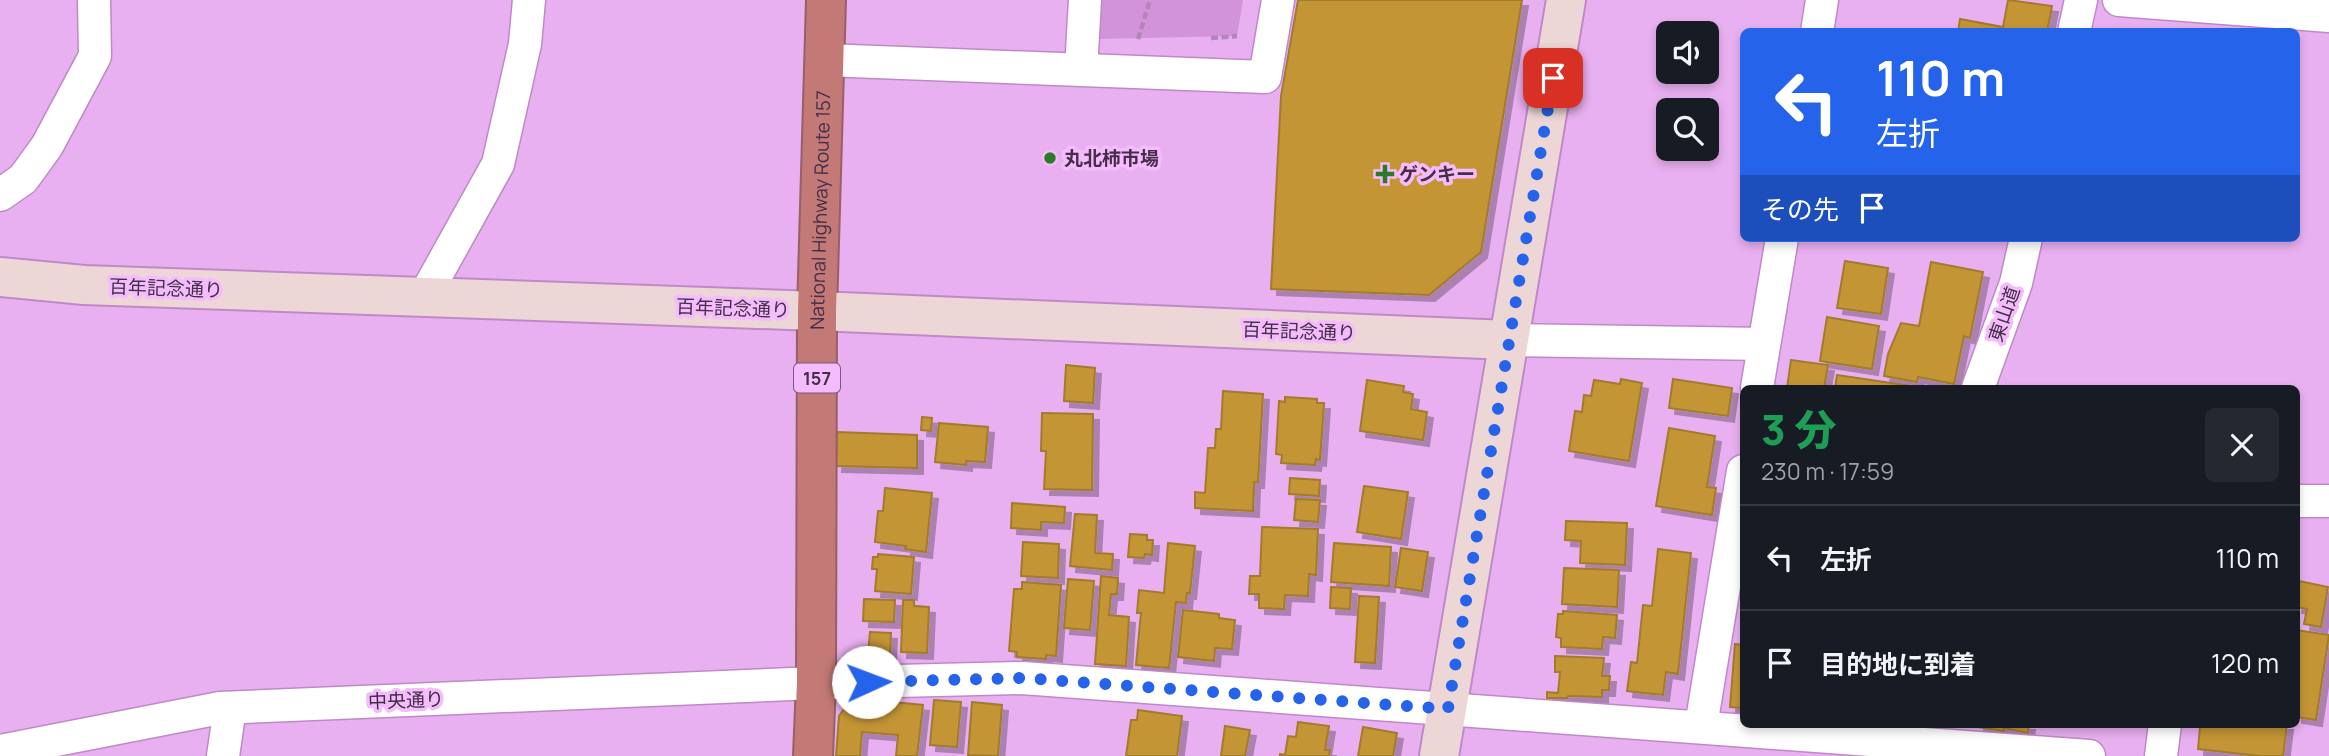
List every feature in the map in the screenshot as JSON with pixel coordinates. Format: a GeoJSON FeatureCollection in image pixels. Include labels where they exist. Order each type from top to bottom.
{"type":"FeatureCollection","features":[{"type":"Feature","properties":{"kind":"highway","name":"National Highway Route 157"},"geometry":{"type":"LineString","coordinates":[[813,756],[816,683],[817,311],[826,0]]}},
{"type":"Feature","properties":{"kind":"street"},"geometry":{"type":"LineString","coordinates":[[0,195],[23,178],[47,146],[95,56],[94,0]]}},
{"type":"Feature","properties":{"kind":"street"},"geometry":{"type":"LineString","coordinates":[[424,297],[498,164],[525,44],[529,0]]}},
{"type":"Feature","properties":{"kind":"street"},"geometry":{"type":"LineString","coordinates":[[1081,69],[1085,0]]}},
{"type":"Feature","properties":{"kind":"street"},"geometry":{"type":"LineString","coordinates":[[825,60],[1265,76],[1278,0]]}},
{"type":"Feature","properties":{"kind":"street"},"geometry":{"type":"LineString","coordinates":[[1439,756],[1566,0]]}},
{"type":"Feature","properties":{"kind":"street"},"geometry":{"type":"LineString","coordinates":[[1818,28],[1822,0]]}},
{"type":"Feature","properties":{"kind":"street"},"geometry":{"type":"LineString","coordinates":[[2075,28],[2081,0]]}},
{"type":"Feature","properties":{"kind":"street"},"geometry":{"type":"LineString","coordinates":[[2119,0],[2329,16]]}},
{"type":"Feature","properties":{"kind":"street"},"geometry":{"type":"LineString","coordinates":[[1757,385],[1781,242]]}},
{"type":"Feature","properties":{"kind":"street","name":"東山道"},"geometry":{"type":"LineString","coordinates":[[1979,385],[2016,283],[2025,242]]}},
{"type":"Feature","properties":{"kind":"street","name":"百年記念通り"},"geometry":{"type":"LineString","coordinates":[[0,277],[84,285],[817,311],[1508,340]]}},
{"type":"Feature","properties":{"kind":"street"},"geometry":{"type":"LineString","coordinates":[[1508,340],[1764,344]]}},
{"type":"Feature","properties":{"kind":"street"},"geometry":{"type":"LineString","coordinates":[[1701,726],[1740,489]]}},
{"type":"Feature","properties":{"kind":"street"},"geometry":{"type":"LineString","coordinates":[[2300,500],[2329,501]]}},
{"type":"Feature","properties":{"kind":"street","name":"中央通り"},"geometry":{"type":"LineString","coordinates":[[0,751],[230,708],[816,683],[1022,678],[2090,756]]}},
{"type":"Feature","properties":{"kind":"street"},"geometry":{"type":"LineString","coordinates":[[223,756],[230,708]]}},
{"type":"Feature","properties":{"kind":"street"},"geometry":{"type":"LineString","coordinates":[[2161,756],[2164,728]]}},
{"type":"Feature","properties":{"kind":"path"},"geometry":{"type":"LineString","coordinates":[[1150,0],[1137,43],[1150,42]]}},
{"type":"Feature","properties":{"kind":"path"},"geometry":{"type":"LineString","coordinates":[[1200,39],[1239,36]]}},
{"type":"Feature","properties":{"kind":"shaded area"},"geometry":{"type":"Polygon","coordinates":[[[1100,0],[1243,0],[1237,36],[1098,39],[1100,0]]]}},
{"type":"Feature","properties":{"kind":"building","name":"ゲンキー"},"geometry":{"type":"Polygon","coordinates":[[[1298,0],[1522,0],[1481,252],[1429,295],[1271,289],[1281,96],[1298,0]]]}},
{"type":"Feature","properties":{"kind":"building"},"geometry":{"type":"Polygon","coordinates":[[[2008,0],[2052,6],[2048,28],[1959,28],[1960,19],[2003,27],[2008,0]]]}},
{"type":"Feature","properties":{"kind":"building"},"geometry":{"type":"Polygon","coordinates":[[[1845,261],[1888,268],[1881,314],[1837,308],[1845,261]]]}},
{"type":"Feature","properties":{"kind":"building"},"geometry":{"type":"Polygon","coordinates":[[[1931,262],[1983,272],[1970,338],[1964,336],[1954,384],[1918,377],[1917,382],[1884,376],[1888,354],[1901,323],[1919,326],[1931,262]]]}},
{"type":"Feature","properties":{"kind":"building"},"geometry":{"type":"Polygon","coordinates":[[[1827,317],[1879,326],[1872,369],[1820,361],[1827,317]]]}},
{"type":"Feature","properties":{"kind":"building"},"geometry":{"type":"Polygon","coordinates":[[[1791,360],[1828,365],[1825,385],[1787,385],[1791,360]]]}},
{"type":"Feature","properties":{"kind":"building"},"geometry":{"type":"Polygon","coordinates":[[[1066,365],[1095,368],[1093,403],[1064,401],[1066,365]]]}},
{"type":"Feature","properties":{"kind":"building"},"geometry":{"type":"Polygon","coordinates":[[[1837,375],[1905,385],[1835,385],[1837,375]]]}},
{"type":"Feature","properties":{"kind":"building"},"geometry":{"type":"Polygon","coordinates":[[[1621,379],[1642,383],[1629,461],[1569,451],[1575,411],[1582,412],[1584,395],[1591,396],[1594,380],[1620,384],[1621,379]]]}},
{"type":"Feature","properties":{"kind":"building"},"geometry":{"type":"Polygon","coordinates":[[[1673,379],[1732,388],[1728,416],[1669,408],[1673,379]]]}},
{"type":"Feature","properties":{"kind":"building"},"geometry":{"type":"Polygon","coordinates":[[[1367,380],[1404,386],[1403,392],[1413,394],[1411,409],[1427,412],[1423,440],[1360,431],[1367,380]]]}},
{"type":"Feature","properties":{"kind":"building"},"geometry":{"type":"Polygon","coordinates":[[[1223,391],[1263,394],[1258,482],[1254,482],[1253,511],[1195,508],[1195,492],[1205,493],[1208,448],[1215,448],[1216,429],[1221,429],[1223,391]]]}},
{"type":"Feature","properties":{"kind":"building"},"geometry":{"type":"Polygon","coordinates":[[[1285,397],[1317,399],[1317,403],[1324,403],[1320,460],[1316,459],[1315,465],[1281,463],[1282,455],[1276,454],[1279,401],[1285,402],[1285,397]]]}},
{"type":"Feature","properties":{"kind":"building"},"geometry":{"type":"Polygon","coordinates":[[[1042,413],[1093,414],[1092,490],[1044,489],[1046,451],[1041,451],[1042,413]]]}},
{"type":"Feature","properties":{"kind":"building"},"geometry":{"type":"Polygon","coordinates":[[[922,417],[932,418],[931,431],[921,430],[922,417]]]}},
{"type":"Feature","properties":{"kind":"building"},"geometry":{"type":"Polygon","coordinates":[[[939,423],[988,427],[985,462],[966,461],[966,465],[935,462],[939,423]]]}},
{"type":"Feature","properties":{"kind":"building"},"geometry":{"type":"Polygon","coordinates":[[[1669,428],[1715,436],[1707,487],[1716,488],[1712,515],[1656,506],[1669,428]]]}},
{"type":"Feature","properties":{"kind":"building"},"geometry":{"type":"Polygon","coordinates":[[[837,432],[917,435],[917,468],[836,466],[837,432]]]}},
{"type":"Feature","properties":{"kind":"building"},"geometry":{"type":"Polygon","coordinates":[[[1290,478],[1320,480],[1319,496],[1289,494],[1290,478]]]}},
{"type":"Feature","properties":{"kind":"building"},"geometry":{"type":"Polygon","coordinates":[[[1364,486],[1408,492],[1401,539],[1357,532],[1364,486]]]}},
{"type":"Feature","properties":{"kind":"building"},"geometry":{"type":"Polygon","coordinates":[[[885,488],[932,493],[926,552],[875,542],[878,511],[883,511],[885,488]]]}},
{"type":"Feature","properties":{"kind":"building"},"geometry":{"type":"Polygon","coordinates":[[[1296,499],[1320,500],[1318,522],[1294,520],[1296,499]]]}},
{"type":"Feature","properties":{"kind":"building"},"geometry":{"type":"Polygon","coordinates":[[[1012,503],[1065,507],[1064,523],[1041,522],[1041,530],[1011,528],[1012,503]]]}},
{"type":"Feature","properties":{"kind":"building"},"geometry":{"type":"Polygon","coordinates":[[[1075,514],[1097,515],[1095,553],[1113,554],[1112,570],[1070,566],[1075,514]]]}},
{"type":"Feature","properties":{"kind":"building"},"geometry":{"type":"Polygon","coordinates":[[[1566,521],[1627,523],[1625,565],[1580,563],[1581,541],[1565,540],[1566,521]]]}},
{"type":"Feature","properties":{"kind":"building"},"geometry":{"type":"Polygon","coordinates":[[[1262,527],[1318,529],[1316,575],[1309,574],[1308,596],[1285,595],[1284,609],[1259,608],[1259,594],[1249,594],[1250,576],[1260,576],[1262,527]]]}},
{"type":"Feature","properties":{"kind":"building"},"geometry":{"type":"Polygon","coordinates":[[[1130,534],[1147,535],[1147,540],[1153,540],[1152,555],[1145,554],[1144,558],[1128,557],[1130,534]]]}},
{"type":"Feature","properties":{"kind":"building"},"geometry":{"type":"Polygon","coordinates":[[[1023,542],[1059,544],[1058,578],[1021,576],[1023,542]]]}},
{"type":"Feature","properties":{"kind":"building"},"geometry":{"type":"Polygon","coordinates":[[[1168,543],[1195,546],[1190,593],[1187,593],[1186,603],[1176,602],[1169,668],[1136,665],[1141,613],[1137,613],[1139,590],[1164,593],[1168,543]]]}},
{"type":"Feature","properties":{"kind":"building"},"geometry":{"type":"Polygon","coordinates":[[[1334,543],[1391,547],[1389,586],[1331,582],[1334,543]]]}},
{"type":"Feature","properties":{"kind":"building"},"geometry":{"type":"Polygon","coordinates":[[[1401,548],[1428,552],[1422,591],[1395,587],[1401,548]]]}},
{"type":"Feature","properties":{"kind":"building"},"geometry":{"type":"Polygon","coordinates":[[[1658,549],[1691,553],[1678,674],[1666,672],[1663,695],[1627,691],[1631,662],[1637,663],[1643,605],[1652,606],[1658,549]]]}},
{"type":"Feature","properties":{"kind":"building"},"geometry":{"type":"Polygon","coordinates":[[[878,554],[914,557],[911,594],[875,591],[877,569],[872,569],[873,557],[878,557],[878,554]]]}},
{"type":"Feature","properties":{"kind":"building"},"geometry":{"type":"Polygon","coordinates":[[[1564,568],[1619,570],[1617,607],[1562,604],[1564,568]]]}},
{"type":"Feature","properties":{"kind":"building"},"geometry":{"type":"Polygon","coordinates":[[[1101,576],[1118,578],[1117,594],[1111,594],[1109,615],[1129,617],[1126,666],[1095,664],[1101,576]]]}},
{"type":"Feature","properties":{"kind":"building"},"geometry":{"type":"Polygon","coordinates":[[[1068,579],[1094,581],[1090,630],[1064,628],[1068,579]]]}},
{"type":"Feature","properties":{"kind":"building"},"geometry":{"type":"Polygon","coordinates":[[[2300,581],[2328,587],[2321,627],[2304,624],[2307,609],[2300,608],[2300,581]]]}},
{"type":"Feature","properties":{"kind":"building"},"geometry":{"type":"Polygon","coordinates":[[[1022,582],[1061,585],[1056,656],[1046,655],[1046,659],[1017,657],[1017,652],[1009,651],[1014,589],[1022,589],[1022,582]]]}},
{"type":"Feature","properties":{"kind":"building"},"geometry":{"type":"Polygon","coordinates":[[[1331,587],[1351,588],[1350,609],[1330,608],[1331,587]]]}},
{"type":"Feature","properties":{"kind":"building"},"geometry":{"type":"Polygon","coordinates":[[[1359,596],[1379,597],[1375,663],[1355,662],[1359,596]]]}},
{"type":"Feature","properties":{"kind":"building"},"geometry":{"type":"Polygon","coordinates":[[[864,599],[895,600],[894,622],[863,621],[864,599]]]}},
{"type":"Feature","properties":{"kind":"building"},"geometry":{"type":"Polygon","coordinates":[[[903,600],[914,600],[914,606],[929,607],[927,653],[901,652],[903,600]]]}},
{"type":"Feature","properties":{"kind":"building"},"geometry":{"type":"Polygon","coordinates":[[[1183,610],[1219,614],[1219,618],[1235,620],[1232,649],[1215,648],[1214,661],[1178,657],[1183,610]]]}},
{"type":"Feature","properties":{"kind":"building"},"geometry":{"type":"Polygon","coordinates":[[[1563,611],[1617,615],[1615,638],[1603,637],[1602,649],[1561,647],[1561,638],[1556,637],[1558,614],[1563,614],[1563,611]]]}},
{"type":"Feature","properties":{"kind":"building"},"geometry":{"type":"Polygon","coordinates":[[[2300,631],[2329,635],[2316,720],[2300,718],[2300,631]]]}},
{"type":"Feature","properties":{"kind":"building"},"geometry":{"type":"Polygon","coordinates":[[[870,632],[891,633],[890,656],[868,655],[870,632]]]}},
{"type":"Feature","properties":{"kind":"building"},"geometry":{"type":"Polygon","coordinates":[[[1735,644],[1740,645],[1740,708],[1730,707],[1735,644]]]}},
{"type":"Feature","properties":{"kind":"building"},"geometry":{"type":"Polygon","coordinates":[[[1555,656],[1604,658],[1602,676],[1610,676],[1609,690],[1602,690],[1602,697],[1547,698],[1547,692],[1558,693],[1560,672],[1555,672],[1555,656]]]}},
{"type":"Feature","properties":{"kind":"building"},"geometry":{"type":"Polygon","coordinates":[[[863,699],[923,705],[917,756],[896,756],[898,735],[862,732],[860,756],[836,756],[839,716],[848,703],[863,699]]]}},
{"type":"Feature","properties":{"kind":"building"},"geometry":{"type":"Polygon","coordinates":[[[934,700],[961,702],[957,747],[930,745],[934,700]]]}},
{"type":"Feature","properties":{"kind":"building"},"geometry":{"type":"Polygon","coordinates":[[[972,702],[1002,705],[998,756],[968,755],[972,702]]]}},
{"type":"Feature","properties":{"kind":"building"},"geometry":{"type":"Polygon","coordinates":[[[1138,710],[1182,716],[1177,756],[1126,756],[1131,720],[1137,720],[1138,710]]]}},
{"type":"Feature","properties":{"kind":"building"},"geometry":{"type":"Polygon","coordinates":[[[1298,722],[1329,726],[1325,750],[1330,750],[1329,756],[1280,756],[1285,755],[1288,736],[1296,737],[1298,722]]]}},
{"type":"Feature","properties":{"kind":"building"},"geometry":{"type":"Polygon","coordinates":[[[1225,726],[1250,730],[1245,756],[1221,756],[1225,726]]]}},
{"type":"Feature","properties":{"kind":"building"},"geometry":{"type":"Polygon","coordinates":[[[1363,727],[1397,733],[1393,756],[1358,756],[1363,727]]]}},
{"type":"Feature","properties":{"kind":"building"},"geometry":{"type":"Polygon","coordinates":[[[2004,728],[2029,728],[2028,733],[2004,728]]]}},
{"type":"Feature","properties":{"kind":"building"},"geometry":{"type":"Polygon","coordinates":[[[2200,728],[2286,728],[2283,756],[2198,749],[2200,728]]]}},
{"type":"Feature","properties":{"kind":"place","name":"丸北柿市場"},"geometry":{"type":"Point","coordinates":[1050,158]}},
{"type":"Feature","properties":{"kind":"place","name":"ゲンキー"},"geometry":{"type":"Point","coordinates":[1385,174]}},
{"type":"Feature","properties":{"kind":"route"},"geometry":{"type":"LineString","coordinates":[[868,682],[1022,678],[1448,709],[1553,78]]}}]}
